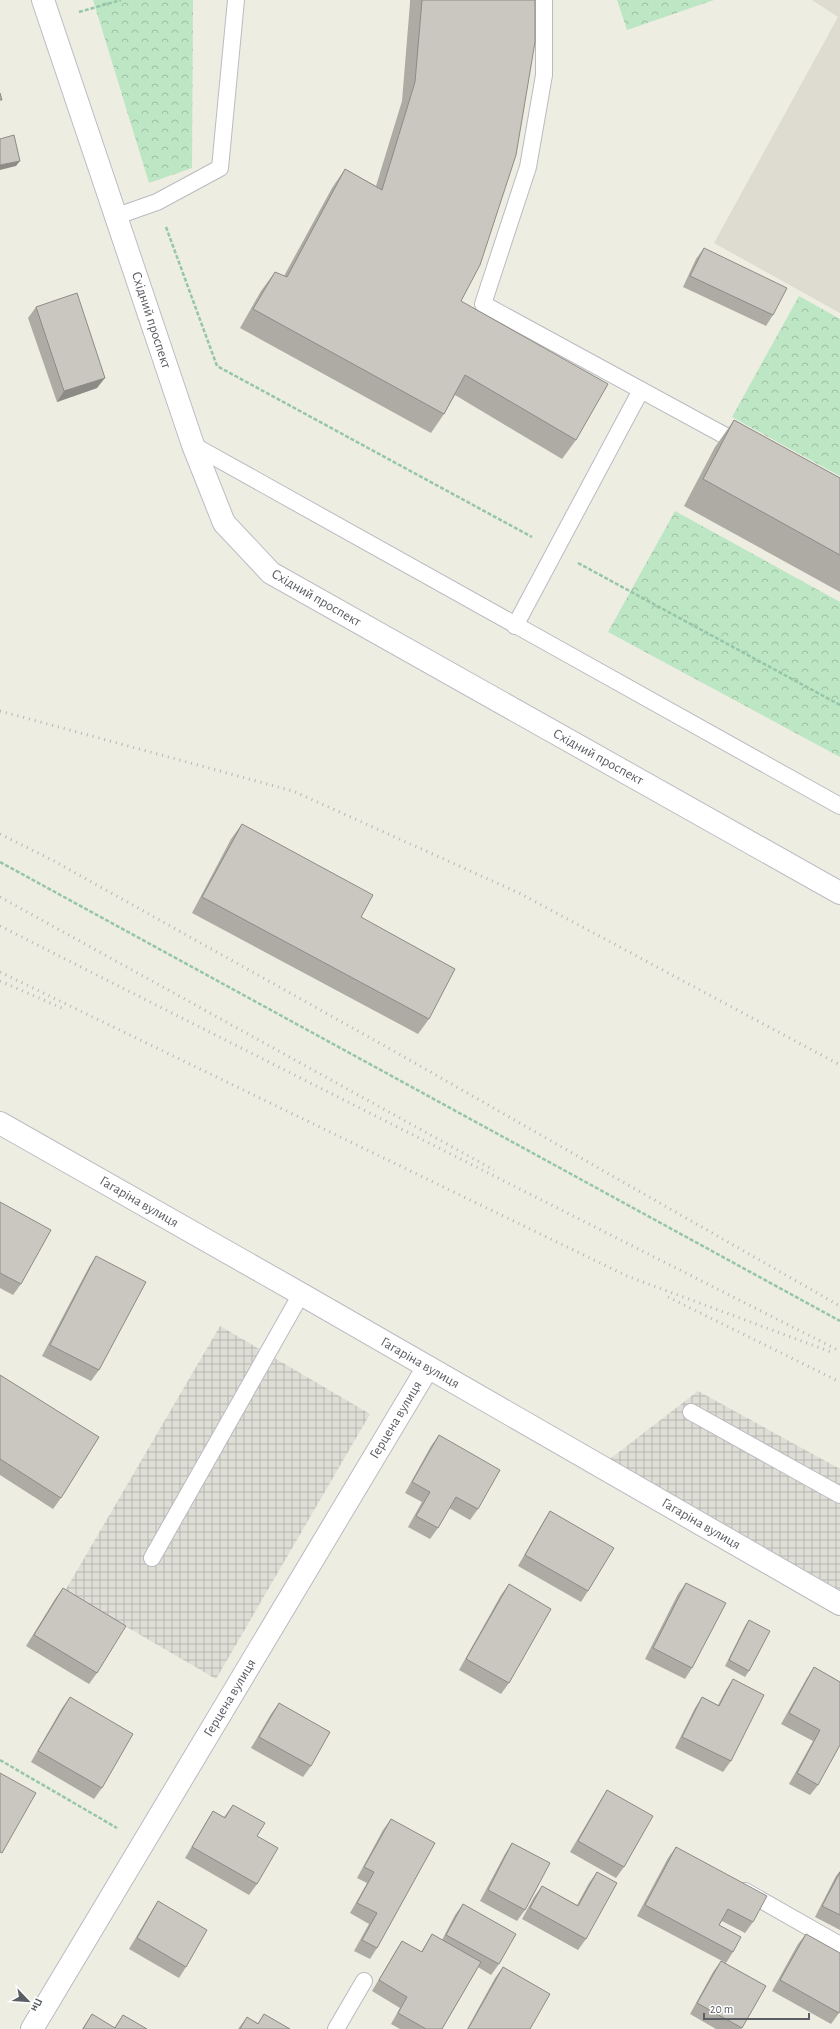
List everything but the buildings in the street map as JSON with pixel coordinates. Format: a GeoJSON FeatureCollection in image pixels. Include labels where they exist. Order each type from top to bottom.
{"type":"FeatureCollection","features":[{"type":"Feature","properties":{"kind":"street","name":"Східний проспект"},"geometry":{"type":"LineString","coordinates":[[43,0],[193,445],[224,523],[270,573],[840,893]]}},
{"type":"Feature","properties":{"kind":"street","name":"Гагаріна вулиця"},"geometry":{"type":"LineString","coordinates":[[0,1123],[840,1604]]}},
{"type":"Feature","properties":{"kind":"street","name":"Герцена вулиця"},"geometry":{"type":"LineString","coordinates":[[32,2029],[428,1367]]}},
{"type":"Feature","properties":{"kind":"lane"},"geometry":{"type":"LineString","coordinates":[[117,216],[157,202],[220,168],[236,0]]}},
{"type":"Feature","properties":{"kind":"lane"},"geometry":{"type":"LineString","coordinates":[[544,0],[544,75],[528,167],[483,304],[755,452]]}},
{"type":"Feature","properties":{"kind":"lane"},"geometry":{"type":"LineString","coordinates":[[515,626],[641,390]]}},
{"type":"Feature","properties":{"kind":"lane"},"geometry":{"type":"LineString","coordinates":[[193,445],[840,806]]}},
{"type":"Feature","properties":{"kind":"lane"},"geometry":{"type":"LineString","coordinates":[[152,1558],[301,1294]]}},
{"type":"Feature","properties":{"kind":"lane"},"geometry":{"type":"LineString","coordinates":[[691,1412],[840,1495]]}},
{"type":"Feature","properties":{"kind":"lane"},"geometry":{"type":"LineString","coordinates":[[730,1882],[840,1945]]}},
{"type":"Feature","properties":{"kind":"lane"},"geometry":{"type":"LineString","coordinates":[[336,2029],[364,1980]]}},
{"type":"Feature","properties":{"kind":"path"},"geometry":{"type":"LineString","coordinates":[[50,21],[121,0]]}},
{"type":"Feature","properties":{"kind":"path"},"geometry":{"type":"LineString","coordinates":[[157,202],[217,366],[840,705]]}},
{"type":"Feature","properties":{"kind":"path"},"geometry":{"type":"LineString","coordinates":[[0,862],[840,1321]]}},
{"type":"Feature","properties":{"kind":"path"},"geometry":{"type":"LineString","coordinates":[[0,1760],[143,1843]]}},
{"type":"Feature","properties":{"kind":"shaded area"},"geometry":{"type":"Polygon","coordinates":[[[812,0],[840,0],[840,313],[714,243],[838,17],[812,0]]]}},
{"type":"Feature","properties":{"kind":"shaded area"},"geometry":{"type":"Polygon","coordinates":[[[220,1326],[370,1414],[216,1679],[65,1591],[220,1326]]]}},
{"type":"Feature","properties":{"kind":"shaded area"},"geometry":{"type":"Polygon","coordinates":[[[698,1391],[840,1469],[840,1604],[601,1466],[698,1391]]]}},
{"type":"Feature","properties":{"kind":"green space"},"geometry":{"type":"Polygon","coordinates":[[[93,0],[193,0],[192,168],[149,183],[93,0]]]}},
{"type":"Feature","properties":{"kind":"green space"},"geometry":{"type":"Polygon","coordinates":[[[617,0],[714,0],[627,30],[617,0]]]}},
{"type":"Feature","properties":{"kind":"green space"},"geometry":{"type":"Polygon","coordinates":[[[799,296],[840,319],[840,476],[732,417],[799,296]]]}},
{"type":"Feature","properties":{"kind":"green space"},"geometry":{"type":"Polygon","coordinates":[[[675,511],[840,602],[840,757],[608,632],[675,511]]]}},
{"type":"Feature","properties":{"kind":"railway"},"geometry":{"type":"LineString","coordinates":[[0,711],[293,791],[519,893],[840,1065]]}},
{"type":"Feature","properties":{"kind":"railway"},"geometry":{"type":"LineString","coordinates":[[0,834],[54,861],[392,1050],[840,1306]]}},
{"type":"Feature","properties":{"kind":"railway"},"geometry":{"type":"LineString","coordinates":[[0,897],[494,1170]]}},
{"type":"Feature","properties":{"kind":"railway"},"geometry":{"type":"LineString","coordinates":[[0,926],[840,1351]]}},
{"type":"Feature","properties":{"kind":"railway"},"geometry":{"type":"LineString","coordinates":[[0,972],[627,1276],[831,1352]]}},
{"type":"Feature","properties":{"kind":"railway"},"geometry":{"type":"LineString","coordinates":[[0,981],[64,1009]]}},
{"type":"Feature","properties":{"kind":"railway"},"geometry":{"type":"LineString","coordinates":[[668,1297],[840,1382]]}}]}
